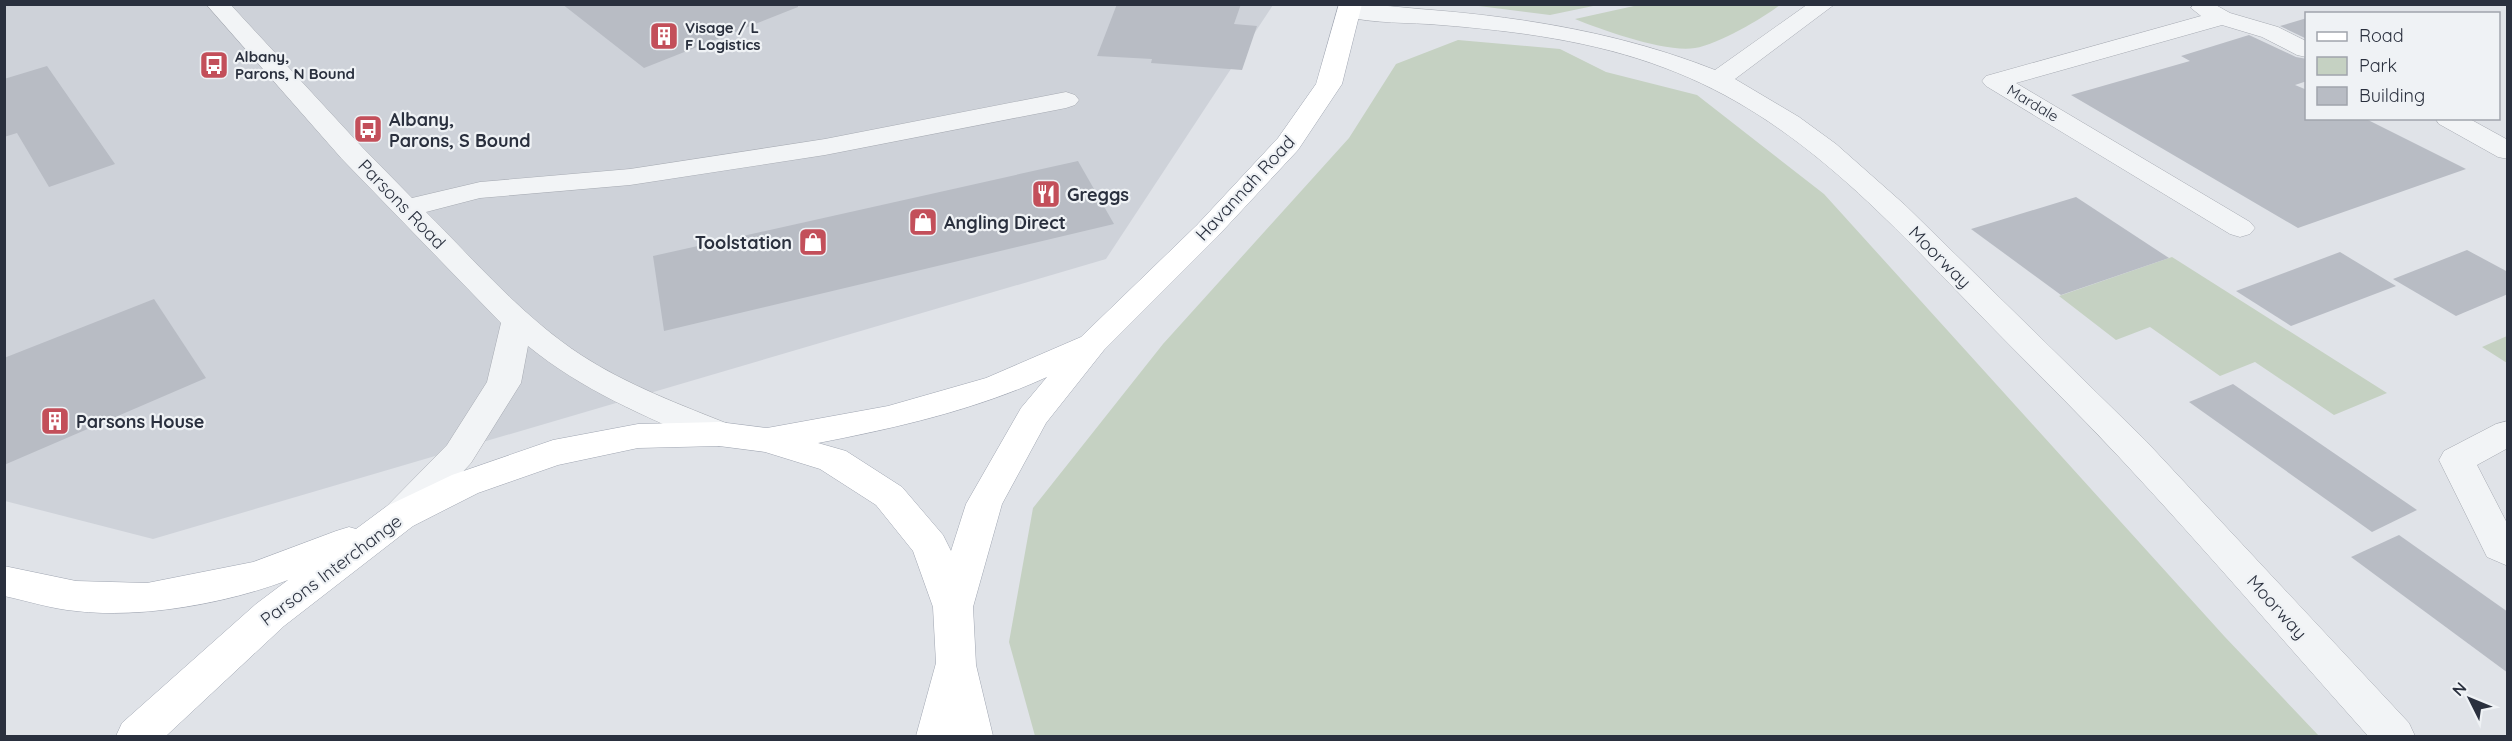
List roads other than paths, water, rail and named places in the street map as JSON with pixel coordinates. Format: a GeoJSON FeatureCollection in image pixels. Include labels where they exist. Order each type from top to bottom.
{"type":"FeatureCollection","features":[{"type":"Feature","properties":{"kind":"main road","name":"Havannah Road"},"geometry":{"type":"LineString","coordinates":[[953,607],[984,504],[1033,416],[1093,343],[1208,231],[1288,144],[1329,84],[1351,8]]}},
{"type":"Feature","properties":{"kind":"main road","name":"Havannah Road"},"geometry":{"type":"LineString","coordinates":[[766,440],[888,418],[998,386],[1093,343]]}},
{"type":"Feature","properties":{"kind":"main road","name":"Parsons Interchange"},"geometry":{"type":"LineString","coordinates":[[137,736],[270,615],[390,523],[465,484],[553,453],[638,436],[719,434],[766,440],[833,460],[889,496],[930,545],[953,607],[956,663],[937,736]]}},
{"type":"Feature","properties":{"kind":"main road"},"geometry":{"type":"LineString","coordinates":[[4,581],[76,596],[147,598],[257,576],[390,523]]}},
{"type":"Feature","properties":{"kind":"main road"},"geometry":{"type":"LineString","coordinates":[[956,663],[972,736]]}},
{"type":"Feature","properties":{"kind":"street","name":"Parsons Road"},"geometry":{"type":"LineString","coordinates":[[217,4],[352,153],[517,321],[570,363],[638,400],[719,434]]}},
{"type":"Feature","properties":{"kind":"street"},"geometry":{"type":"LineString","coordinates":[[1717,80],[1824,4]]}},
{"type":"Feature","properties":{"kind":"street"},"geometry":{"type":"LineString","coordinates":[[2197,4],[2222,18],[2270,32],[2305,49]]}},
{"type":"Feature","properties":{"kind":"street","name":"Moorway"},"geometry":{"type":"LineString","coordinates":[[1351,8],[1557,31],[1656,56],[1717,80],[1802,131],[1918,235],[2151,469],[2394,736]]}},
{"type":"Feature","properties":{"kind":"street","name":"Mardale"},"geometry":{"type":"LineString","coordinates":[[2222,18],[1995,81],[2240,228]]}},
{"type":"Feature","properties":{"kind":"street"},"geometry":{"type":"LineString","coordinates":[[406,208],[480,190],[630,177],[825,147],[1066,100]]}},
{"type":"Feature","properties":{"kind":"street"},"geometry":{"type":"LineString","coordinates":[[2452,120],[2508,151]]}},
{"type":"Feature","properties":{"kind":"street"},"geometry":{"type":"LineString","coordinates":[[390,523],[459,454],[504,383],[517,321]]}},
{"type":"Feature","properties":{"kind":"street"},"geometry":{"type":"LineString","coordinates":[[2508,432],[2457,460],[2500,547],[2508,552]]}},
{"type":"Feature","properties":{"kind":"place","name":"Visage / L F Logistics"},"geometry":{"type":"Point","coordinates":[664,36]}},
{"type":"Feature","properties":{"kind":"place","name":"Albany, Parons, N Bound"},"geometry":{"type":"Point","coordinates":[214,65]}},
{"type":"Feature","properties":{"kind":"place","name":"Albany, Parons, S Bound"},"geometry":{"type":"Point","coordinates":[368,129]}},
{"type":"Feature","properties":{"kind":"place","name":"Greggs"},"geometry":{"type":"Point","coordinates":[1046,194]}},
{"type":"Feature","properties":{"kind":"place","name":"Angling Direct"},"geometry":{"type":"Point","coordinates":[923,222]}},
{"type":"Feature","properties":{"kind":"place","name":"Toolstation"},"geometry":{"type":"Point","coordinates":[813,242]}},
{"type":"Feature","properties":{"kind":"place","name":"Parsons House"},"geometry":{"type":"Point","coordinates":[55,421]}}]}
